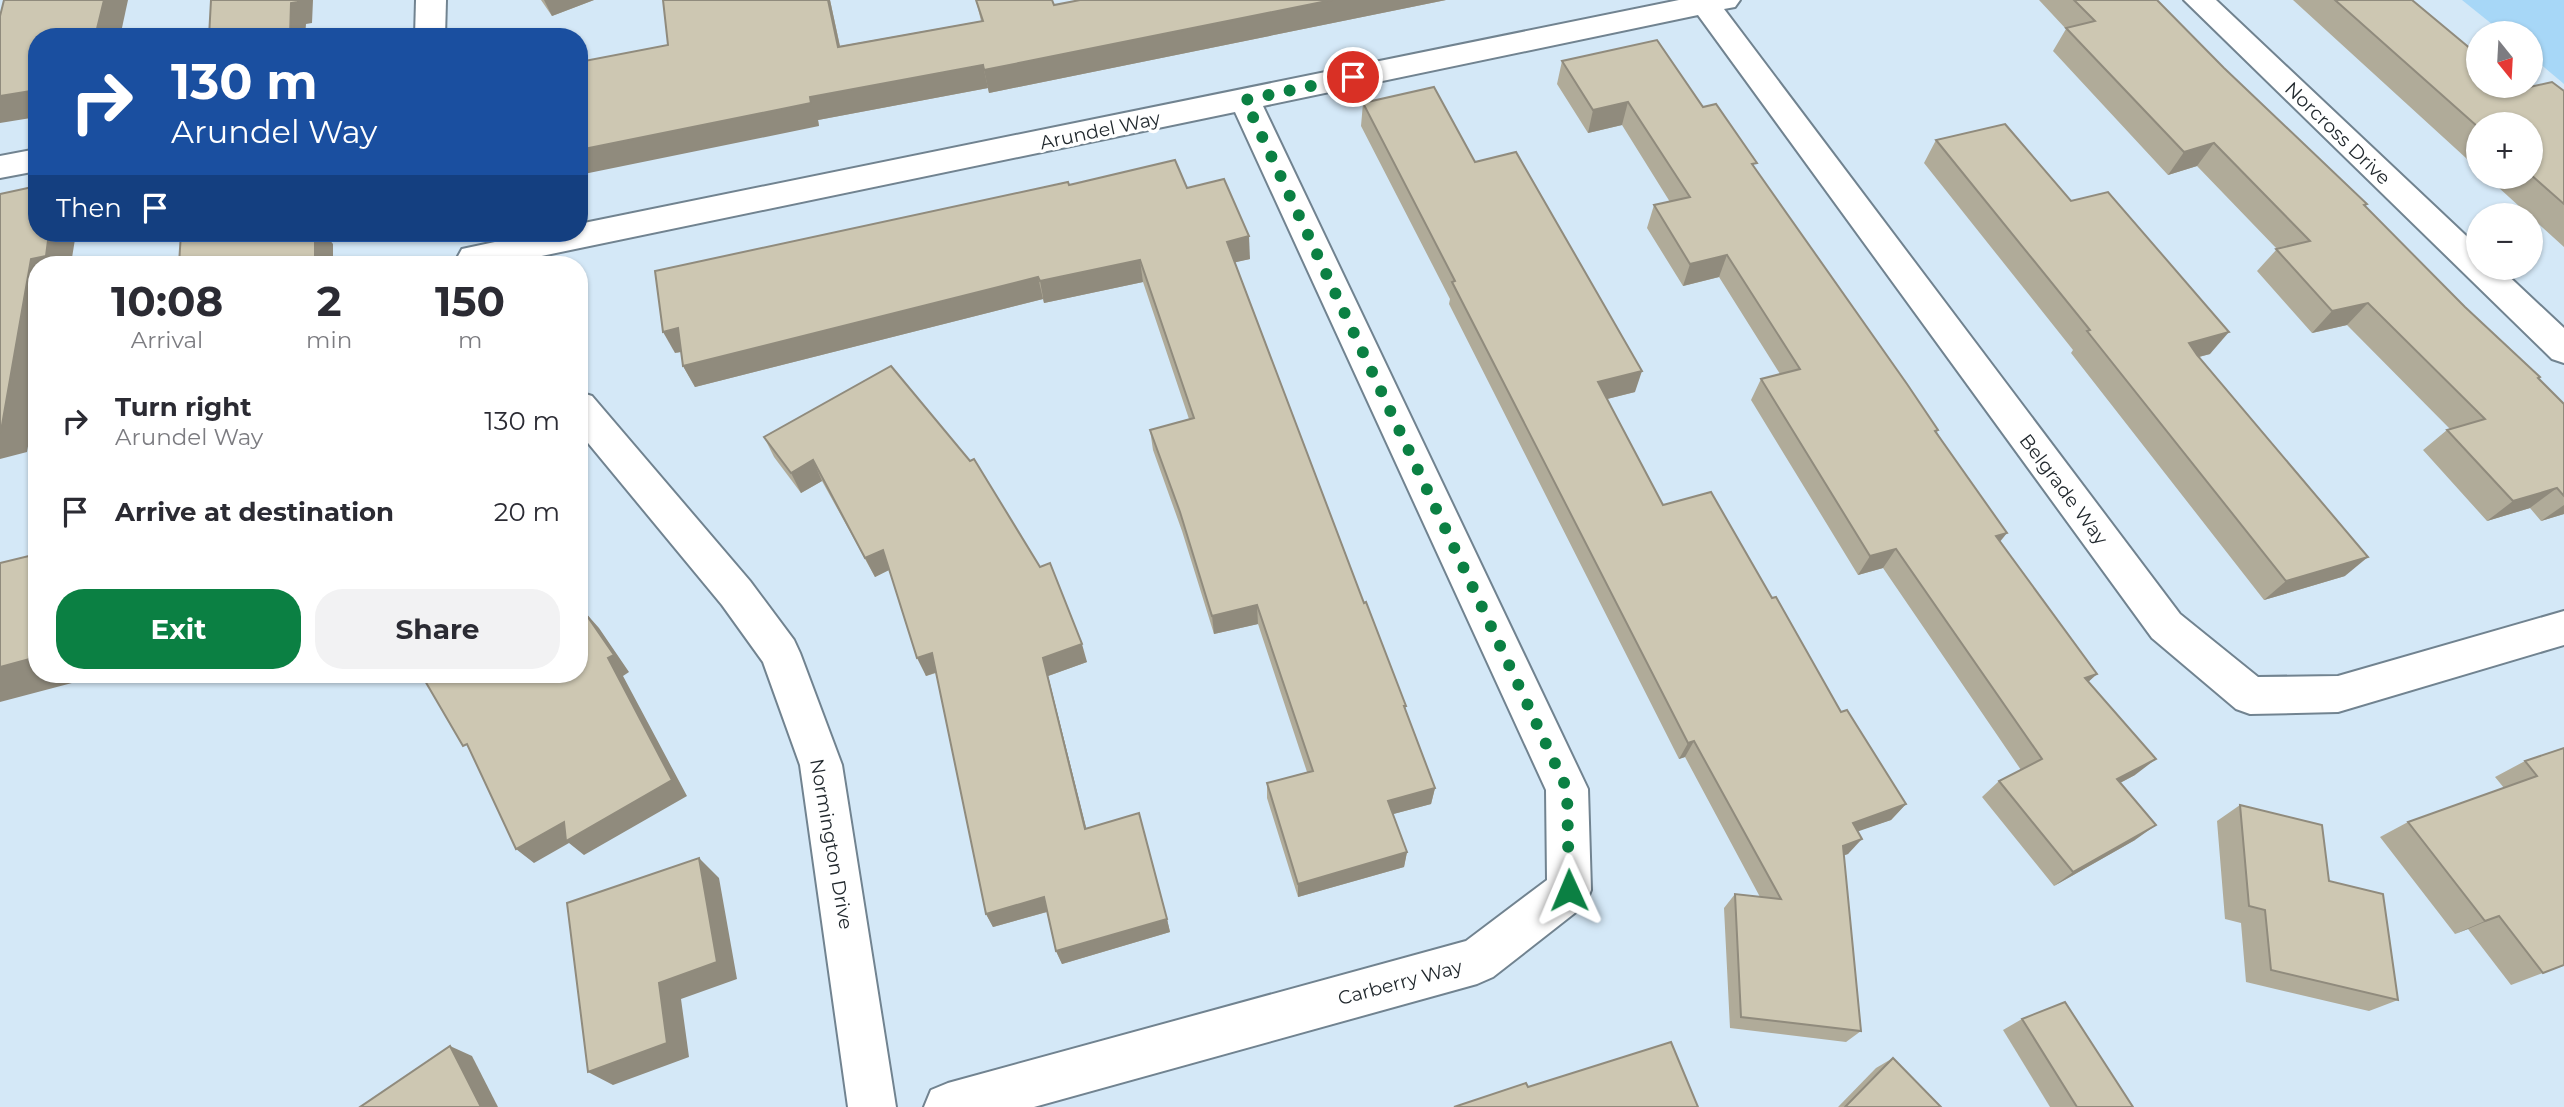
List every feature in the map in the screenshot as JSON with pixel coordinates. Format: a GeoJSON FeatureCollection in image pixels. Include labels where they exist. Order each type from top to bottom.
{"type":"FeatureCollection","features":[{"type":"Feature","properties":{"kind":"street"},"geometry":{"type":"LineString","coordinates":[[430,28],[431,0]]}},
{"type":"Feature","properties":{"kind":"street","name":"Norcross Drive"},"geometry":{"type":"LineString","coordinates":[[2199,0],[2466,255]]}},
{"type":"Feature","properties":{"kind":"street","name":"Arundel Way"},"geometry":{"type":"LineString","coordinates":[[588,229],[1245,100],[1715,2]]}},
{"type":"Feature","properties":{"kind":"street","name":"Belgrade Way"},"geometry":{"type":"LineString","coordinates":[[1715,2],[2166,626],[2250,696],[2338,694],[2564,628]]}},
{"type":"Feature","properties":{"kind":"street","name":"Carberry Way"},"geometry":{"type":"LineString","coordinates":[[948,1107],[1477,961],[1569,890],[1567,789],[1245,100]]}},
{"type":"Feature","properties":{"kind":"street"},"geometry":{"type":"LineString","coordinates":[[0,167],[28,162]]}},
{"type":"Feature","properties":{"kind":"street","name":"Arundel Way"},"geometry":{"type":"LineString","coordinates":[[469,252],[520,242]]}},
{"type":"Feature","properties":{"kind":"street","name":"Norcross Drive"},"geometry":{"type":"LineString","coordinates":[[2492,280],[2564,349]]}},
{"type":"Feature","properties":{"kind":"street","name":"Normington Drive"},"geometry":{"type":"LineString","coordinates":[[588,417],[736,593],[780,653],[821,765],[872,1107]]}},
{"type":"Feature","properties":{"kind":"shaded area"},"geometry":{"type":"Polygon","coordinates":[[[2462,0],[2564,0],[2564,84],[2543,66],[2543,21],[2488,21],[2462,0]]]}},
{"type":"Feature","properties":{"kind":"building"},"geometry":{"type":"Polygon","coordinates":[[[4,0],[104,0],[97,28],[28,28],[28,91],[0,96],[0,16],[4,0]]]}},
{"type":"Feature","properties":{"kind":"building"},"geometry":{"type":"Polygon","coordinates":[[[211,0],[298,0],[291,3],[290,28],[209,28],[211,0]]]}},
{"type":"Feature","properties":{"kind":"building"},"geometry":{"type":"Polygon","coordinates":[[[663,0],[828,0],[838,47],[983,21],[976,0],[1052,0],[1054,5],[1080,0],[1332,0],[984,70],[983,65],[810,97],[811,103],[588,148],[588,60],[668,45],[663,0]]]}},
{"type":"Feature","properties":{"kind":"building"},"geometry":{"type":"Polygon","coordinates":[[[2074,0],[2157,0],[2367,204],[2364,205],[2465,307],[2540,377],[2538,378],[2564,404],[2564,496],[2557,488],[2513,501],[2447,430],[2485,419],[2368,303],[2332,311],[2276,249],[2310,241],[2214,143],[2184,152],[2066,28],[2095,21],[2074,0]]]}},
{"type":"Feature","properties":{"kind":"building"},"geometry":{"type":"Polygon","coordinates":[[[2335,0],[2412,0],[2466,45],[2466,98],[2543,98],[2543,84],[2552,82],[2564,91],[2564,204],[2543,185],[2543,112],[2466,112],[2466,116],[2335,0]]]}},
{"type":"Feature","properties":{"kind":"building"},"geometry":{"type":"Polygon","coordinates":[[[1657,40],[1703,107],[1716,104],[1757,163],[1752,164],[1938,430],[1935,431],[2007,533],[1996,536],[2097,674],[2085,678],[2156,759],[2117,779],[2156,825],[2073,872],[1999,781],[2042,759],[1896,549],[1870,556],[1761,379],[1800,369],[1727,255],[1690,264],[1654,205],[1690,197],[1628,102],[1593,110],[1562,61],[1657,40]]]}},
{"type":"Feature","properties":{"kind":"building"},"geometry":{"type":"Polygon","coordinates":[[[1434,87],[1475,162],[1516,152],[1642,371],[1598,382],[1663,505],[1711,492],[1772,598],[1776,597],[1841,712],[1847,710],[1906,804],[1853,823],[1862,839],[1843,846],[1861,1031],[1741,1017],[1735,894],[1781,899],[1694,741],[1688,743],[1363,103],[1434,87]]]}},
{"type":"Feature","properties":{"kind":"building"},"geometry":{"type":"Polygon","coordinates":[[[2005,124],[2071,201],[2108,192],[2229,332],[2189,343],[2368,557],[2286,581],[2087,331],[2090,330],[1936,140],[2005,124]]]}},
{"type":"Feature","properties":{"kind":"building"},"geometry":{"type":"Polygon","coordinates":[[[1175,160],[1187,188],[1224,179],[1249,236],[1227,242],[1435,788],[1388,801],[1407,852],[1298,884],[1267,783],[1313,771],[1257,605],[1212,616],[1180,512],[1150,430],[1194,418],[1140,260],[1040,281],[1038,277],[683,366],[678,328],[663,332],[655,271],[1068,182],[1069,185],[1175,160]]]}},
{"type":"Feature","properties":{"kind":"building"},"geometry":{"type":"Polygon","coordinates":[[[28,188],[28,242],[48,242],[46,256],[28,256],[28,276],[0,432],[0,194],[28,188]]]}},
{"type":"Feature","properties":{"kind":"building"},"geometry":{"type":"Polygon","coordinates":[[[180,242],[315,242],[315,256],[180,256],[180,242]]]}},
{"type":"Feature","properties":{"kind":"building"},"geometry":{"type":"Polygon","coordinates":[[[891,366],[970,461],[974,459],[1040,567],[1050,563],[1082,644],[1043,658],[1085,829],[1139,813],[1167,919],[1056,951],[1044,897],[986,914],[932,653],[917,658],[883,550],[865,558],[813,460],[791,473],[764,437],[891,366]]]}},
{"type":"Feature","properties":{"kind":"building"},"geometry":{"type":"Polygon","coordinates":[[[28,556],[28,659],[0,667],[0,563],[28,556]]]}},
{"type":"Feature","properties":{"kind":"building"},"geometry":{"type":"Polygon","coordinates":[[[588,617],[614,655],[608,658],[672,780],[566,841],[564,822],[516,849],[467,744],[463,746],[426,683],[588,683],[588,617]]]}},
{"type":"Feature","properties":{"kind":"building"},"geometry":{"type":"Polygon","coordinates":[[[2564,748],[2564,965],[2543,973],[2499,916],[2485,921],[2408,822],[2537,776],[2525,761],[2564,748]]]}},
{"type":"Feature","properties":{"kind":"building"},"geometry":{"type":"Polygon","coordinates":[[[2240,805],[2322,825],[2329,881],[2383,894],[2398,1000],[2271,970],[2265,910],[2249,906],[2240,805]]]}},
{"type":"Feature","properties":{"kind":"building"},"geometry":{"type":"Polygon","coordinates":[[[699,858],[717,962],[659,983],[667,1043],[588,1072],[567,903],[699,858]]]}},
{"type":"Feature","properties":{"kind":"building"},"geometry":{"type":"Polygon","coordinates":[[[2065,1002],[2133,1107],[2077,1107],[2022,1019],[2065,1002]]]}},
{"type":"Feature","properties":{"kind":"building"},"geometry":{"type":"Polygon","coordinates":[[[1671,1042],[1698,1107],[1454,1107],[1526,1083],[1528,1087],[1671,1042]]]}},
{"type":"Feature","properties":{"kind":"building"},"geometry":{"type":"Polygon","coordinates":[[[450,1046],[481,1107],[360,1107],[450,1046]]]}},
{"type":"Feature","properties":{"kind":"building"},"geometry":{"type":"Polygon","coordinates":[[[1893,1058],[1941,1107],[1845,1107],[1893,1058]]]}},
{"type":"Feature","properties":{"kind":"route"},"geometry":{"type":"LineString","coordinates":[[1353,77],[1245,100],[1567,789],[1569,890]]}}]}
